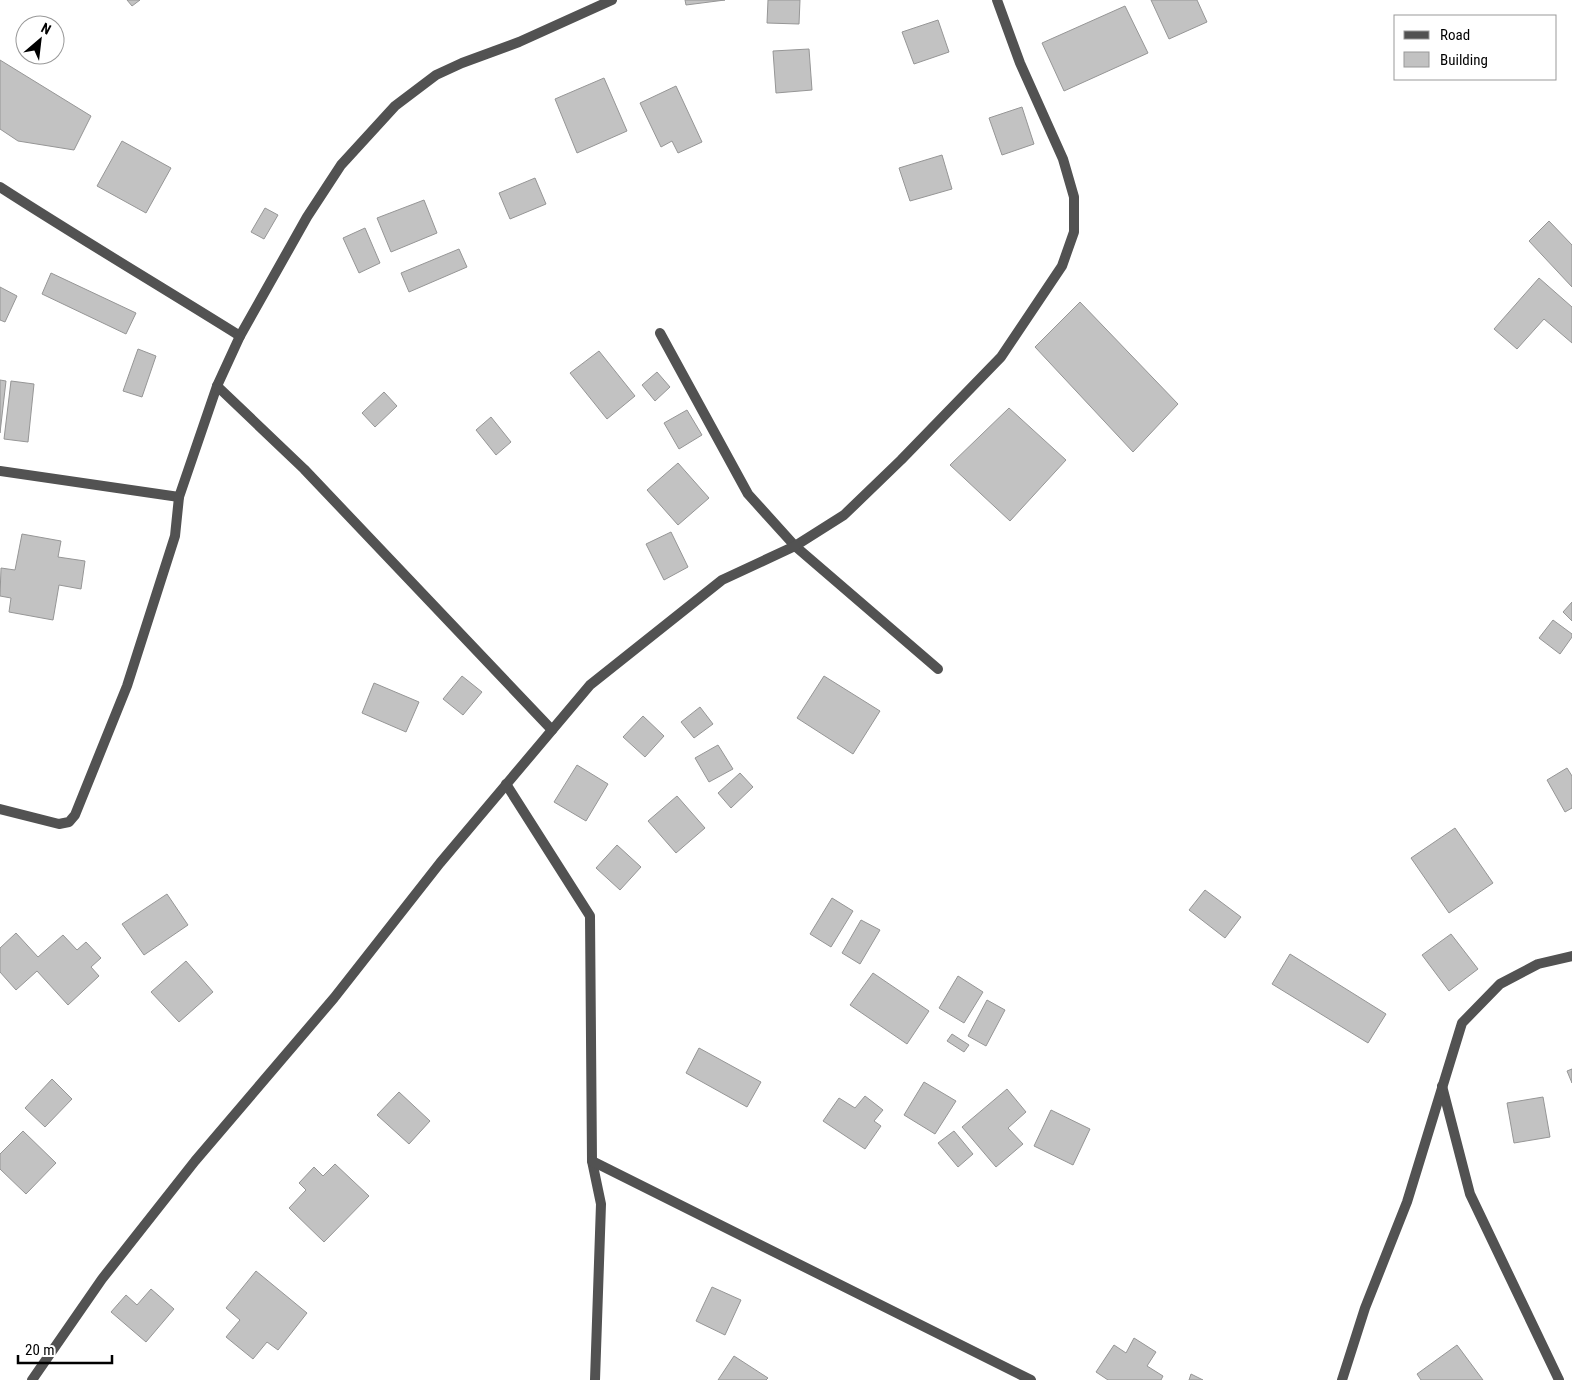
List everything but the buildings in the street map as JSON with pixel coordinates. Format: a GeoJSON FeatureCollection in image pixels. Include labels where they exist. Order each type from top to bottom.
{"type":"FeatureCollection","features":[{"type":"Feature","properties":{"kind":"street"},"geometry":{"type":"LineString","coordinates":[[0,808],[59,824],[69,822],[75,815],[130,677],[175,536],[180,497],[217,386],[240,336],[307,217],[341,165],[395,106],[436,75],[462,63],[519,42],[612,0]]}},
{"type":"Feature","properties":{"kind":"street"},"geometry":{"type":"LineString","coordinates":[[32,1380],[102,1279],[195,1161],[334,998],[440,863],[590,685],[722,580],[795,546],[844,515],[901,460],[1001,357],[1062,266],[1074,232],[1074,197],[1063,158],[1020,64],[997,0]]}},
{"type":"Feature","properties":{"kind":"street"},"geometry":{"type":"LineString","coordinates":[[0,187],[90,246],[123,264],[240,336]]}},
{"type":"Feature","properties":{"kind":"street"},"geometry":{"type":"LineString","coordinates":[[660,333],[748,494],[795,546],[938,668]]}},
{"type":"Feature","properties":{"kind":"street"},"geometry":{"type":"LineString","coordinates":[[217,386],[304,469],[552,730]]}},
{"type":"Feature","properties":{"kind":"street"},"geometry":{"type":"LineString","coordinates":[[0,471],[180,497]]}},
{"type":"Feature","properties":{"kind":"street"},"geometry":{"type":"LineString","coordinates":[[506,784],[590,916],[592,1161],[601,1204],[595,1380]]}},
{"type":"Feature","properties":{"kind":"street"},"geometry":{"type":"LineString","coordinates":[[1342,1380],[1365,1308],[1407,1202],[1462,1023],[1500,984],[1538,964],[1572,956]]}},
{"type":"Feature","properties":{"kind":"street"},"geometry":{"type":"LineString","coordinates":[[1442,1085],[1470,1194],[1559,1380]]}},
{"type":"Feature","properties":{"kind":"street"},"geometry":{"type":"LineString","coordinates":[[592,1161],[1031,1380]]}}]}
